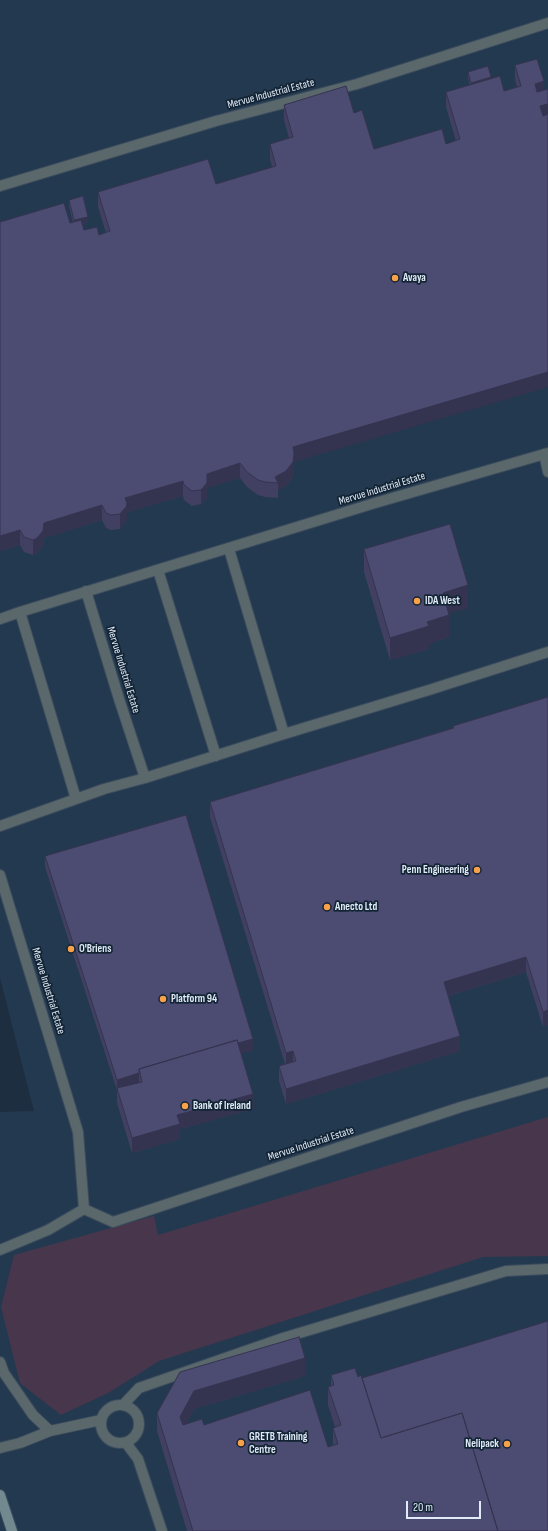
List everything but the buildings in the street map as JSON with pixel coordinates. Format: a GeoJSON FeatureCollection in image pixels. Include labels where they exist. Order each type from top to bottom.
{"type":"FeatureCollection","features":[{"type":"Feature","properties":{"kind":"main road"},"geometry":{"type":"LineString","coordinates":[[0,1495],[12,1531]]}},
{"type":"Feature","properties":{"kind":"lane","name":"Mervue Industrial Estate"},"geometry":{"type":"LineString","coordinates":[[0,186],[216,121],[357,84],[548,23]]}},
{"type":"Feature","properties":{"kind":"lane","name":"Mervue Industrial Estate"},"geometry":{"type":"LineString","coordinates":[[0,619],[86,591],[229,549],[375,503],[546,453],[548,472]]}},
{"type":"Feature","properties":{"kind":"lane"},"geometry":{"type":"LineString","coordinates":[[229,549],[284,734]]}},
{"type":"Feature","properties":{"kind":"lane"},"geometry":{"type":"LineString","coordinates":[[158,570],[216,756]]}},
{"type":"Feature","properties":{"kind":"lane","name":"Mervue Industrial Estate"},"geometry":{"type":"LineString","coordinates":[[86,591],[119,699],[146,778]]}},
{"type":"Feature","properties":{"kind":"lane"},"geometry":{"type":"LineString","coordinates":[[20,612],[76,800]]}},
{"type":"Feature","properties":{"kind":"lane"},"geometry":{"type":"LineString","coordinates":[[0,826],[104,789],[146,778],[548,652]]}},
{"type":"Feature","properties":{"kind":"lane","name":"Mervue Industrial Estate"},"geometry":{"type":"LineString","coordinates":[[0,875],[78,1132],[84,1209],[113,1222],[461,1107],[548,1082]]}},
{"type":"Feature","properties":{"kind":"lane"},"geometry":{"type":"LineString","coordinates":[[0,1250],[48,1230],[84,1209]]}},
{"type":"Feature","properties":{"kind":"lane"},"geometry":{"type":"LineString","coordinates":[[123,1404],[139,1388],[283,1338],[506,1271],[548,1269]]}},
{"type":"Feature","properties":{"kind":"lane"},"geometry":{"type":"LineString","coordinates":[[0,1362],[4,1373],[34,1415],[50,1431]]}},
{"type":"Feature","properties":{"kind":"lane"},"geometry":{"type":"LineString","coordinates":[[123,1404],[129,1406],[138,1416],[139,1429],[132,1440],[120,1444],[109,1440],[102,1431],[101,1420],[103,1414],[111,1406],[123,1404]]}},
{"type":"Feature","properties":{"kind":"lane"},"geometry":{"type":"LineString","coordinates":[[0,1448],[20,1443],[50,1431],[101,1420]]}},
{"type":"Feature","properties":{"kind":"lane"},"geometry":{"type":"LineString","coordinates":[[126,1443],[138,1459],[162,1531]]}},
{"type":"Feature","properties":{"kind":"shaded area"},"geometry":{"type":"Polygon","coordinates":[[[0,0],[548,0],[548,1531],[0,1531],[0,1112],[34,1111],[0,978],[0,0]]]}},
{"type":"Feature","properties":{"kind":"shaded area"},"geometry":{"type":"Polygon","coordinates":[[[548,1117],[548,1256],[483,1257],[159,1361],[110,1392],[61,1415],[20,1383],[1,1307],[14,1255],[154,1216],[158,1235],[548,1117]]]}},
{"type":"Feature","properties":{"kind":"place","name":"Avaya"},"geometry":{"type":"Point","coordinates":[395,278]}},
{"type":"Feature","properties":{"kind":"place","name":"IDA West"},"geometry":{"type":"Point","coordinates":[417,601]}},
{"type":"Feature","properties":{"kind":"place","name":"Penn Engineering"},"geometry":{"type":"Point","coordinates":[477,870]}},
{"type":"Feature","properties":{"kind":"place","name":"Anecto Ltd"},"geometry":{"type":"Point","coordinates":[327,907]}},
{"type":"Feature","properties":{"kind":"place","name":"O'Briens"},"geometry":{"type":"Point","coordinates":[71,949]}},
{"type":"Feature","properties":{"kind":"place","name":"Platform 94"},"geometry":{"type":"Point","coordinates":[163,999]}},
{"type":"Feature","properties":{"kind":"place","name":"Bank of Ireland"},"geometry":{"type":"Point","coordinates":[185,1106]}},
{"type":"Feature","properties":{"kind":"place","name":"GRETB Training Centre"},"geometry":{"type":"Point","coordinates":[241,1443]}},
{"type":"Feature","properties":{"kind":"place","name":"Nelipack"},"geometry":{"type":"Point","coordinates":[507,1444]}}]}
